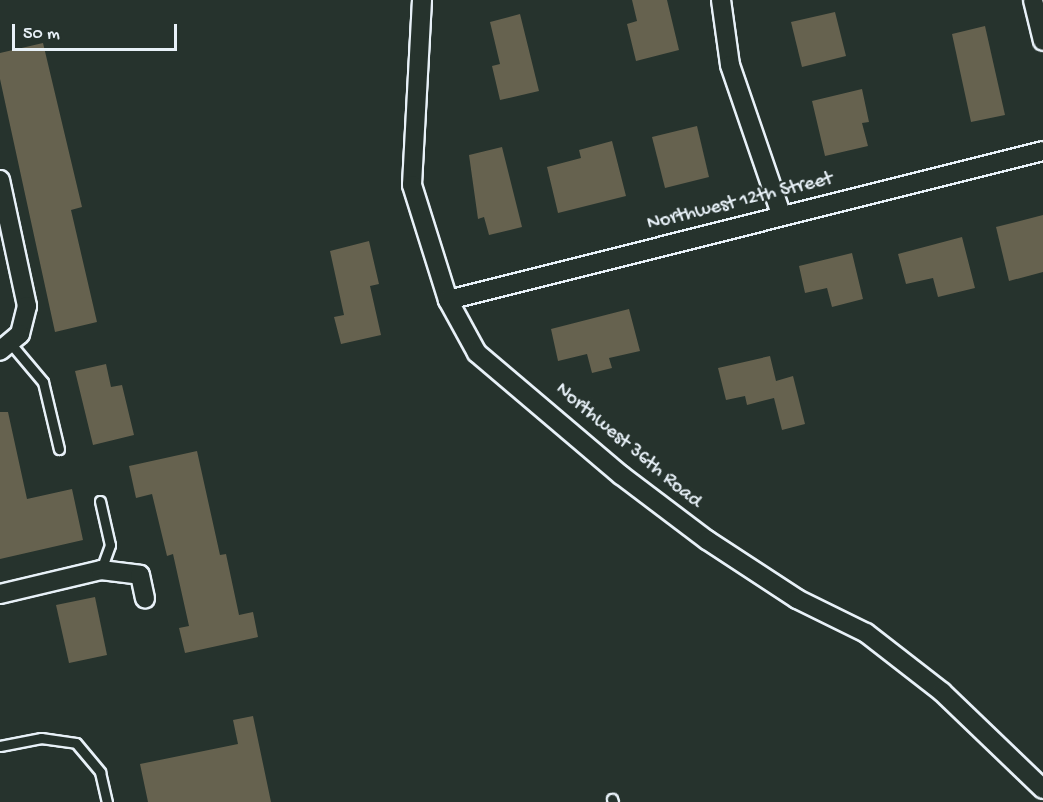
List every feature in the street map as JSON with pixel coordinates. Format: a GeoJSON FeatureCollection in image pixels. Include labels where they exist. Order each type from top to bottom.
{"type":"FeatureCollection","features":[{"type":"Feature","properties":{"kind":"street","name":"Northwest 36th Road"},"geometry":{"type":"LineString","coordinates":[[422,0],[412,185],[448,300],[477,353],[621,475],[797,599],[866,633],[942,692],[1043,789]]}},
{"type":"Feature","properties":{"kind":"street"},"geometry":{"type":"LineString","coordinates":[[721,0],[730,65],[781,214]]}},
{"type":"Feature","properties":{"kind":"street"},"geometry":{"type":"LineString","coordinates":[[1033,0],[1043,41]]}},
{"type":"Feature","properties":{"kind":"street","name":"Northwest 12th Street"},"geometry":{"type":"LineString","coordinates":[[448,300],[781,214],[1043,152]]}},
{"type":"Feature","properties":{"kind":"street"},"geometry":{"type":"LineString","coordinates":[[0,180],[27,306],[20,334],[6,347]]}},
{"type":"Feature","properties":{"kind":"street"},"geometry":{"type":"LineString","coordinates":[[0,594],[101,570],[140,575],[145,598]]}},
{"type":"Feature","properties":{"kind":"lane"},"geometry":{"type":"LineString","coordinates":[[6,347],[43,381],[59,449]]}},
{"type":"Feature","properties":{"kind":"lane"},"geometry":{"type":"LineString","coordinates":[[100,501],[110,545],[101,570]]}},
{"type":"Feature","properties":{"kind":"lane"},"geometry":{"type":"LineString","coordinates":[[0,746],[41,738],[76,743],[100,772],[106,802]]}},
{"type":"Feature","properties":{"kind":"building"},"geometry":{"type":"Polygon","coordinates":[[[632,0],[667,0],[679,50],[636,61],[627,24],[637,21],[632,0]]]}},
{"type":"Feature","properties":{"kind":"building"},"geometry":{"type":"Polygon","coordinates":[[[835,12],[846,56],[802,67],[791,22],[835,12]]]}},
{"type":"Feature","properties":{"kind":"building"},"geometry":{"type":"Polygon","coordinates":[[[520,14],[539,91],[500,100],[492,66],[500,64],[490,22],[520,14]]]}},
{"type":"Feature","properties":{"kind":"building"},"geometry":{"type":"Polygon","coordinates":[[[985,26],[1005,115],[971,122],[952,34],[985,26]]]}},
{"type":"Feature","properties":{"kind":"building"},"geometry":{"type":"Polygon","coordinates":[[[43,43],[82,207],[71,210],[97,322],[55,332],[0,79],[0,53],[43,43]]]}},
{"type":"Feature","properties":{"kind":"building"},"geometry":{"type":"Polygon","coordinates":[[[862,89],[869,122],[862,123],[868,146],[825,156],[812,101],[862,89]]]}},
{"type":"Feature","properties":{"kind":"building"},"geometry":{"type":"Polygon","coordinates":[[[697,126],[709,177],[665,188],[652,137],[697,126]]]}},
{"type":"Feature","properties":{"kind":"building"},"geometry":{"type":"Polygon","coordinates":[[[612,141],[626,196],[558,213],[547,167],[581,158],[579,150],[612,141]]]}},
{"type":"Feature","properties":{"kind":"building"},"geometry":{"type":"Polygon","coordinates":[[[502,147],[522,227],[489,235],[484,217],[478,219],[469,155],[502,147]]]}},
{"type":"Feature","properties":{"kind":"building"},"geometry":{"type":"Polygon","coordinates":[[[1043,215],[1043,272],[1009,281],[996,227],[1043,215]]]}},
{"type":"Feature","properties":{"kind":"building"},"geometry":{"type":"Polygon","coordinates":[[[962,237],[975,288],[938,297],[933,278],[906,284],[898,254],[962,237]]]}},
{"type":"Feature","properties":{"kind":"building"},"geometry":{"type":"Polygon","coordinates":[[[369,241],[379,284],[370,286],[381,335],[341,344],[334,317],[344,315],[330,251],[369,241]]]}},
{"type":"Feature","properties":{"kind":"building"},"geometry":{"type":"Polygon","coordinates":[[[852,253],[863,299],[832,307],[827,288],[805,293],[799,266],[852,253]]]}},
{"type":"Feature","properties":{"kind":"building"},"geometry":{"type":"Polygon","coordinates":[[[629,309],[640,351],[609,358],[612,368],[592,373],[587,354],[558,361],[551,329],[629,309]]]}},
{"type":"Feature","properties":{"kind":"building"},"geometry":{"type":"Polygon","coordinates":[[[770,356],[776,381],[793,376],[805,424],[782,430],[774,398],[747,405],[745,396],[726,400],[718,368],[770,356]]]}},
{"type":"Feature","properties":{"kind":"building"},"geometry":{"type":"Polygon","coordinates":[[[106,364],[111,387],[122,385],[134,435],[93,445],[75,371],[106,364]]]}},
{"type":"Feature","properties":{"kind":"building"},"geometry":{"type":"Polygon","coordinates":[[[0,412],[8,412],[27,499],[72,489],[83,540],[0,559],[0,412]]]}},
{"type":"Feature","properties":{"kind":"building"},"geometry":{"type":"Polygon","coordinates":[[[197,451],[220,555],[226,554],[239,615],[253,612],[258,637],[185,653],[179,628],[189,626],[173,554],[167,556],[152,494],[136,498],[129,466],[197,451]]]}},
{"type":"Feature","properties":{"kind":"building"},"geometry":{"type":"Polygon","coordinates":[[[95,597],[107,655],[69,663],[56,605],[95,597]]]}},
{"type":"Feature","properties":{"kind":"building"},"geometry":{"type":"Polygon","coordinates":[[[253,716],[271,802],[148,802],[140,764],[238,744],[233,720],[253,716]]]}}]}
